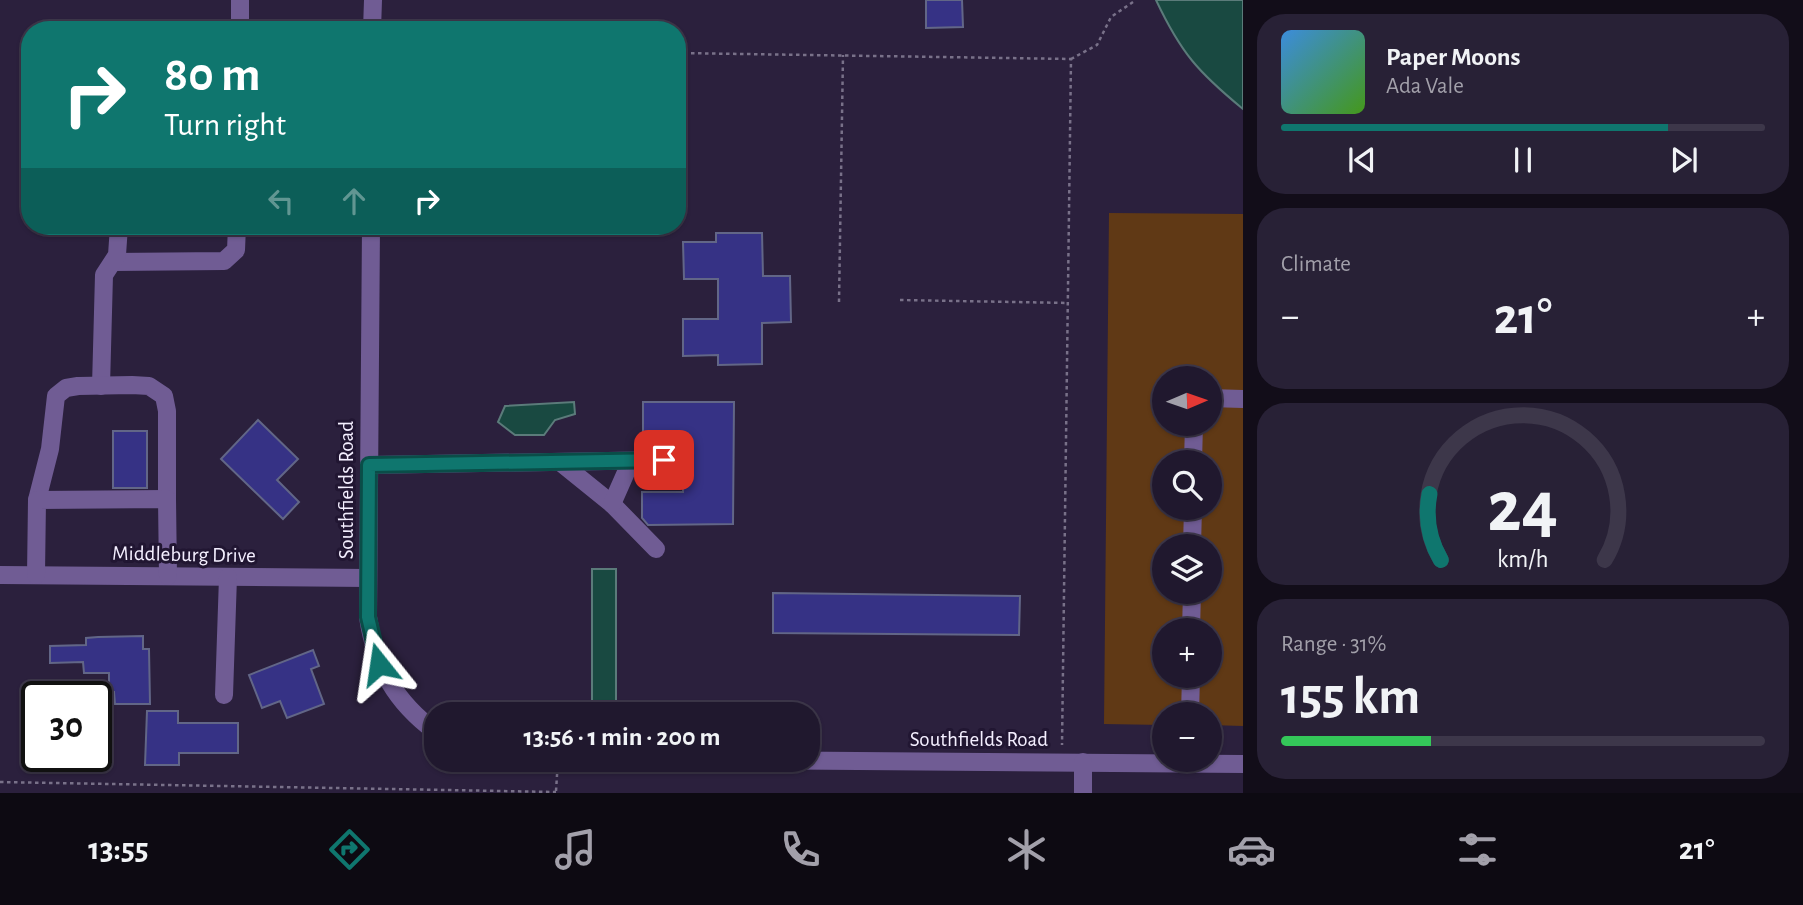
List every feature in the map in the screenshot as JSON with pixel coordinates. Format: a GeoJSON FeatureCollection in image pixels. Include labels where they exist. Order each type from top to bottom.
{"type":"FeatureCollection","features":[{"type":"Feature","properties":{"kind":"street"},"geometry":{"type":"LineString","coordinates":[[240,0],[240,21]]}},
{"type":"Feature","properties":{"kind":"street"},"geometry":{"type":"LineString","coordinates":[[372,21],[373,0]]}},
{"type":"Feature","properties":{"kind":"street"},"geometry":{"type":"LineString","coordinates":[[101,386],[104,275],[119,247],[119,235]]}},
{"type":"Feature","properties":{"kind":"street"},"geometry":{"type":"LineString","coordinates":[[113,262],[224,261],[236,250],[237,235]]}},
{"type":"Feature","properties":{"kind":"street","name":"Southfields Road"},"geometry":{"type":"LineString","coordinates":[[371,235],[368,617],[379,664],[404,705],[424,722]]}},
{"type":"Feature","properties":{"kind":"street"},"geometry":{"type":"LineString","coordinates":[[36,575],[37,499],[50,449],[56,396],[66,388],[149,386],[164,396],[167,411],[169,576]]}},
{"type":"Feature","properties":{"kind":"street"},"geometry":{"type":"LineString","coordinates":[[1222,398],[1243,399]]}},
{"type":"Feature","properties":{"kind":"street"},"geometry":{"type":"LineString","coordinates":[[369,465],[664,460]]}},
{"type":"Feature","properties":{"kind":"street"},"geometry":{"type":"LineString","coordinates":[[612,504],[631,461]]}},
{"type":"Feature","properties":{"kind":"street"},"geometry":{"type":"LineString","coordinates":[[560,462],[612,504],[656,549]]}},
{"type":"Feature","properties":{"kind":"street"},"geometry":{"type":"LineString","coordinates":[[37,499],[167,499]]}},
{"type":"Feature","properties":{"kind":"street","name":"Middleburg Drive"},"geometry":{"type":"LineString","coordinates":[[0,575],[368,578]]}},
{"type":"Feature","properties":{"kind":"street"},"geometry":{"type":"LineString","coordinates":[[224,695],[228,577]]}},
{"type":"Feature","properties":{"kind":"street","name":"Southfields Road"},"geometry":{"type":"LineString","coordinates":[[820,761],[1152,762]]}},
{"type":"Feature","properties":{"kind":"street"},"geometry":{"type":"LineString","coordinates":[[1083,762],[1083,793]]}},
{"type":"Feature","properties":{"kind":"street","name":"Southfields Road"},"geometry":{"type":"LineString","coordinates":[[1222,763],[1243,764]]}},
{"type":"Feature","properties":{"kind":"path"},"geometry":{"type":"LineString","coordinates":[[686,53],[1071,59],[1097,45],[1111,17],[1133,2]]}},
{"type":"Feature","properties":{"kind":"path"},"geometry":{"type":"LineString","coordinates":[[839,302],[843,55]]}},
{"type":"Feature","properties":{"kind":"path"},"geometry":{"type":"LineString","coordinates":[[1062,762],[1071,59]]}},
{"type":"Feature","properties":{"kind":"path"},"geometry":{"type":"LineString","coordinates":[[900,300],[1068,303]]}},
{"type":"Feature","properties":{"kind":"path"},"geometry":{"type":"LineString","coordinates":[[0,782],[556,792],[557,772]]}},
{"type":"Feature","properties":{"kind":"shaded area"},"geometry":{"type":"Polygon","coordinates":[[[1156,0],[1243,0],[1243,109],[1192,60],[1156,0]]]}},
{"type":"Feature","properties":{"kind":"shaded area"},"geometry":{"type":"Polygon","coordinates":[[[1109,213],[1243,214],[1243,726],[1222,725],[1222,702],[1152,702],[1152,725],[1104,724],[1109,213]]]}},
{"type":"Feature","properties":{"kind":"shaded area"},"geometry":{"type":"Polygon","coordinates":[[[574,402],[575,414],[555,420],[544,435],[515,435],[498,422],[505,406],[574,402]]]}},
{"type":"Feature","properties":{"kind":"shaded area"},"geometry":{"type":"Polygon","coordinates":[[[592,569],[616,569],[616,702],[592,702],[592,569]]]}},
{"type":"Feature","properties":{"kind":"building"},"geometry":{"type":"Polygon","coordinates":[[[926,0],[962,0],[963,27],[926,28],[926,0]]]}},
{"type":"Feature","properties":{"kind":"building"},"geometry":{"type":"Polygon","coordinates":[[[716,233],[762,233],[763,276],[790,276],[791,322],[762,323],[762,364],[718,365],[718,355],[683,356],[683,319],[718,319],[718,279],[684,279],[683,242],[716,242],[716,233]]]}},
{"type":"Feature","properties":{"kind":"building"},"geometry":{"type":"Polygon","coordinates":[[[643,402],[734,402],[733,524],[648,525],[642,518],[642,492],[683,492],[683,435],[643,435],[643,402]]]}},
{"type":"Feature","properties":{"kind":"building"},"geometry":{"type":"Polygon","coordinates":[[[258,420],[298,459],[277,480],[299,502],[283,519],[221,459],[258,420]]]}},
{"type":"Feature","properties":{"kind":"building"},"geometry":{"type":"Polygon","coordinates":[[[113,431],[147,431],[147,488],[113,488],[113,431]]]}},
{"type":"Feature","properties":{"kind":"building"},"geometry":{"type":"Polygon","coordinates":[[[773,593],[1020,596],[1019,635],[773,633],[773,593]]]}},
{"type":"Feature","properties":{"kind":"building"},"geometry":{"type":"Polygon","coordinates":[[[143,636],[143,649],[149,649],[150,704],[115,704],[109,673],[84,673],[83,662],[50,663],[50,646],[86,645],[86,638],[143,636]]]}},
{"type":"Feature","properties":{"kind":"building"},"geometry":{"type":"Polygon","coordinates":[[[313,650],[319,666],[311,669],[324,704],[287,718],[280,701],[262,708],[249,675],[313,650]]]}},
{"type":"Feature","properties":{"kind":"building"},"geometry":{"type":"Polygon","coordinates":[[[147,711],[178,711],[178,723],[238,723],[238,753],[179,753],[179,765],[145,765],[147,711]]]}},
{"type":"Feature","properties":{"kind":"route"},"geometry":{"type":"LineString","coordinates":[[379,664],[371,641],[368,617],[369,465],[664,460]]}}]}
